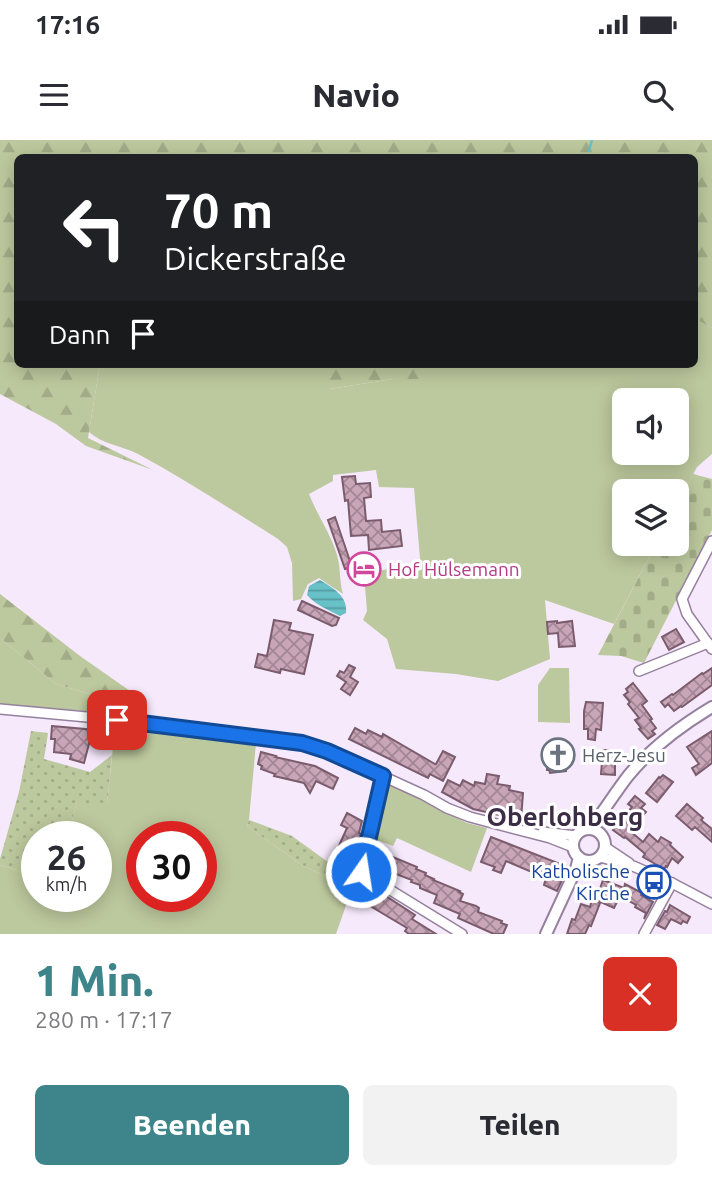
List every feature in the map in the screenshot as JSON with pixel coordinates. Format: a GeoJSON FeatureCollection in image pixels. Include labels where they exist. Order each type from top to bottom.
{"type":"FeatureCollection","features":[{"type":"Feature","properties":{"kind":"street"},"geometry":{"type":"LineString","coordinates":[[639,671],[710,646],[687,614],[682,599],[712,543]]}},
{"type":"Feature","properties":{"kind":"street"},"geometry":{"type":"LineString","coordinates":[[595,832],[604,823],[618,792],[634,769],[673,733],[712,707]]}},
{"type":"Feature","properties":{"kind":"street"},"geometry":{"type":"LineString","coordinates":[[0,709],[141,722],[302,743],[327,751],[470,817],[523,831],[552,832],[587,851],[633,866],[711,902]]}},
{"type":"Feature","properties":{"kind":"street"},"geometry":{"type":"LineString","coordinates":[[383,776],[361,872],[462,934]]}},
{"type":"Feature","properties":{"kind":"street"},"geometry":{"type":"LineString","coordinates":[[546,934],[576,869],[587,851],[603,839],[595,832],[582,831],[587,851]]}},
{"type":"Feature","properties":{"kind":"street"},"geometry":{"type":"LineString","coordinates":[[644,934],[672,883]]}},
{"type":"Feature","properties":{"kind":"green space"},"geometry":{"type":"Polygon","coordinates":[[[0,140],[712,140],[712,328],[698,321],[698,154],[14,154],[14,368],[99,368],[88,438],[153,470],[86,446],[56,424],[0,394],[0,140]]]}},
{"type":"Feature","properties":{"kind":"green space"},"geometry":{"type":"Polygon","coordinates":[[[698,321],[712,328],[712,454],[697,467],[689,482],[689,479],[612,479],[612,556],[650,556],[614,624],[545,600],[550,659],[498,681],[396,669],[387,639],[363,620],[367,611],[364,574],[388,569],[390,577],[421,570],[414,488],[379,487],[376,470],[333,475],[333,481],[309,494],[334,547],[343,594],[319,578],[308,584],[301,599],[293,601],[292,563],[287,547],[278,539],[156,464],[89,432],[99,368],[329,368],[330,389],[393,379],[426,379],[422,368],[698,368],[698,321]]]}},
{"type":"Feature","properties":{"kind":"green space"},"geometry":{"type":"Polygon","coordinates":[[[329,368],[422,368],[427,379],[393,379],[329,389],[329,368]]]}},
{"type":"Feature","properties":{"kind":"green space"},"geometry":{"type":"Polygon","coordinates":[[[693,474],[712,479],[712,530],[644,663],[621,656],[598,655],[650,556],[689,556],[689,482],[693,474]]]}},
{"type":"Feature","properties":{"kind":"green space"},"geometry":{"type":"Polygon","coordinates":[[[0,594],[80,656],[143,700],[138,708],[56,684],[0,638],[0,594]]]}},
{"type":"Feature","properties":{"kind":"green space"},"geometry":{"type":"Polygon","coordinates":[[[0,638],[56,684],[138,708],[133,715],[0,704],[0,638]]]}},
{"type":"Feature","properties":{"kind":"green space"},"geometry":{"type":"Polygon","coordinates":[[[550,668],[569,668],[570,723],[538,722],[538,685],[550,668]]]}},
{"type":"Feature","properties":{"kind":"green space"},"geometry":{"type":"Polygon","coordinates":[[[115,728],[256,743],[247,826],[302,865],[346,887],[350,894],[336,934],[0,934],[0,865],[21,871],[21,912],[112,912],[112,821],[72,821],[77,801],[107,804],[115,728]]]}},
{"type":"Feature","properties":{"kind":"green space"},"geometry":{"type":"Polygon","coordinates":[[[31,731],[48,733],[44,759],[90,772],[112,755],[107,805],[77,802],[72,821],[21,821],[21,871],[0,865],[31,731]]]}},
{"type":"Feature","properties":{"kind":"green space"},"geometry":{"type":"Polygon","coordinates":[[[388,783],[467,823],[487,828],[471,872],[397,838],[393,846],[372,838],[382,794],[388,783]]]}},
{"type":"Feature","properties":{"kind":"green space"},"geometry":{"type":"Polygon","coordinates":[[[249,820],[292,836],[353,880],[360,888],[350,894],[346,887],[302,865],[247,826],[249,820]]]}},
{"type":"Feature","properties":{"kind":"water"},"geometry":{"type":"Polygon","coordinates":[[[320,580],[342,597],[346,613],[340,616],[307,595],[309,586],[320,580]]]}},
{"type":"Feature","properties":{"kind":"building"},"geometry":{"type":"Polygon","coordinates":[[[355,476],[356,484],[370,483],[371,497],[364,498],[366,521],[381,520],[382,532],[400,530],[402,546],[369,550],[368,535],[351,536],[348,500],[345,501],[342,477],[355,476]]]}},
{"type":"Feature","properties":{"kind":"building"},"geometry":{"type":"Polygon","coordinates":[[[335,517],[352,567],[345,569],[328,520],[335,517]]]}},
{"type":"Feature","properties":{"kind":"building"},"geometry":{"type":"Polygon","coordinates":[[[302,601],[339,618],[336,625],[332,626],[298,610],[302,601]]]}},
{"type":"Feature","properties":{"kind":"building"},"geometry":{"type":"Polygon","coordinates":[[[274,620],[291,623],[289,630],[313,635],[304,674],[281,669],[280,673],[255,667],[258,654],[267,656],[274,620]]]}},
{"type":"Feature","properties":{"kind":"building"},"geometry":{"type":"Polygon","coordinates":[[[572,621],[575,646],[559,647],[558,633],[548,634],[547,622],[572,621]]]}},
{"type":"Feature","properties":{"kind":"building"},"geometry":{"type":"Polygon","coordinates":[[[676,629],[684,642],[669,650],[662,637],[676,629]]]}},
{"type":"Feature","properties":{"kind":"building"},"geometry":{"type":"Polygon","coordinates":[[[349,665],[355,668],[350,677],[358,682],[350,695],[341,689],[346,682],[337,676],[340,671],[344,673],[349,665]]]}},
{"type":"Feature","properties":{"kind":"building"},"geometry":{"type":"Polygon","coordinates":[[[712,668],[712,685],[682,707],[674,711],[668,704],[665,707],[661,702],[702,673],[712,668]]]}},
{"type":"Feature","properties":{"kind":"building"},"geometry":{"type":"Polygon","coordinates":[[[633,683],[647,701],[642,705],[656,728],[652,731],[655,734],[648,739],[639,729],[641,728],[635,720],[639,718],[624,695],[633,683]]]}},
{"type":"Feature","properties":{"kind":"building"},"geometry":{"type":"Polygon","coordinates":[[[586,702],[603,703],[601,730],[596,729],[595,740],[588,739],[588,729],[584,729],[586,702]]]}},
{"type":"Feature","properties":{"kind":"building"},"geometry":{"type":"Polygon","coordinates":[[[52,726],[96,730],[94,740],[90,740],[84,763],[70,759],[71,754],[54,752],[52,726]]]}},
{"type":"Feature","properties":{"kind":"building"},"geometry":{"type":"Polygon","coordinates":[[[355,728],[366,734],[368,730],[382,737],[383,734],[435,764],[443,751],[455,757],[443,781],[430,774],[428,778],[349,739],[355,728]]]}},
{"type":"Feature","properties":{"kind":"building"},"geometry":{"type":"Polygon","coordinates":[[[712,731],[712,763],[696,775],[692,768],[699,764],[687,747],[712,731]]]}},
{"type":"Feature","properties":{"kind":"building","name":"Herz-Jesu"},"geometry":{"type":"Polygon","coordinates":[[[549,745],[567,746],[566,771],[550,773],[547,770],[549,745]]]}},
{"type":"Feature","properties":{"kind":"building"},"geometry":{"type":"Polygon","coordinates":[[[603,750],[615,750],[615,775],[601,774],[603,750]]]}},
{"type":"Feature","properties":{"kind":"building"},"geometry":{"type":"Polygon","coordinates":[[[261,752],[315,766],[338,778],[333,789],[316,781],[310,793],[304,783],[274,776],[275,774],[261,769],[262,766],[258,764],[261,752]]]}},
{"type":"Feature","properties":{"kind":"building"},"geometry":{"type":"Polygon","coordinates":[[[487,774],[499,776],[497,784],[510,786],[509,790],[523,793],[521,820],[473,809],[442,792],[448,780],[460,786],[463,780],[474,786],[475,782],[485,784],[487,774]]]}},
{"type":"Feature","properties":{"kind":"building"},"geometry":{"type":"Polygon","coordinates":[[[663,775],[673,782],[657,802],[646,793],[663,775]]]}},
{"type":"Feature","properties":{"kind":"building"},"geometry":{"type":"Polygon","coordinates":[[[635,796],[645,804],[641,808],[646,812],[630,831],[643,842],[649,834],[658,842],[661,837],[671,843],[683,857],[678,863],[672,858],[664,869],[643,857],[643,852],[613,830],[632,807],[628,804],[635,796]]]}},
{"type":"Feature","properties":{"kind":"building"},"geometry":{"type":"Polygon","coordinates":[[[687,804],[712,829],[712,842],[695,827],[692,830],[676,816],[687,804]]]}},
{"type":"Feature","properties":{"kind":"building"},"geometry":{"type":"Polygon","coordinates":[[[347,813],[362,821],[361,834],[350,868],[336,861],[341,850],[338,848],[347,828],[341,825],[347,813]]]}},
{"type":"Feature","properties":{"kind":"building"},"geometry":{"type":"Polygon","coordinates":[[[491,837],[568,867],[557,891],[544,885],[546,878],[506,861],[501,873],[493,870],[495,867],[481,862],[491,837]]]}},
{"type":"Feature","properties":{"kind":"building"},"geometry":{"type":"Polygon","coordinates":[[[378,846],[385,848],[383,853],[417,867],[416,869],[433,880],[460,891],[463,894],[460,901],[476,906],[479,908],[478,912],[507,925],[503,934],[494,934],[458,918],[460,914],[434,903],[437,895],[420,888],[420,885],[411,882],[412,880],[377,867],[380,859],[374,857],[378,846]]]}},
{"type":"Feature","properties":{"kind":"building"},"geometry":{"type":"Polygon","coordinates":[[[603,880],[624,888],[625,884],[653,902],[644,919],[646,913],[620,896],[614,908],[596,900],[603,880]]]}},
{"type":"Feature","properties":{"kind":"building"},"geometry":{"type":"Polygon","coordinates":[[[369,889],[379,896],[381,893],[415,915],[412,919],[436,934],[409,934],[405,931],[407,928],[372,907],[374,905],[363,898],[369,889]]]}},
{"type":"Feature","properties":{"kind":"building"},"geometry":{"type":"Polygon","coordinates":[[[592,900],[600,903],[591,926],[589,925],[585,934],[567,934],[581,904],[590,907],[592,900]]]}},
{"type":"Feature","properties":{"kind":"building"},"geometry":{"type":"Polygon","coordinates":[[[670,905],[690,917],[687,923],[683,921],[681,924],[671,919],[665,929],[657,925],[670,905]]]}},
{"type":"Feature","properties":{"kind":"waterway"},"geometry":{"type":"LineString","coordinates":[[589,151],[592,140]]}},
{"type":"Feature","properties":{"kind":"place","name":"Hof Hülsemann"},"geometry":{"type":"Point","coordinates":[364,569]}},
{"type":"Feature","properties":{"kind":"place","name":"Herz-Jesu"},"geometry":{"type":"Point","coordinates":[558,755]}},
{"type":"Feature","properties":{"kind":"place","name":"Katholische Kirche"},"geometry":{"type":"Point","coordinates":[654,882]}},
{"type":"Feature","properties":{"kind":"district","name":"Oberlohberg"},"geometry":{"type":"Point","coordinates":[565,816]}},
{"type":"Feature","properties":{"kind":"route"},"geometry":{"type":"LineString","coordinates":[[117,720],[302,743],[383,776],[361,872]]}}]}
